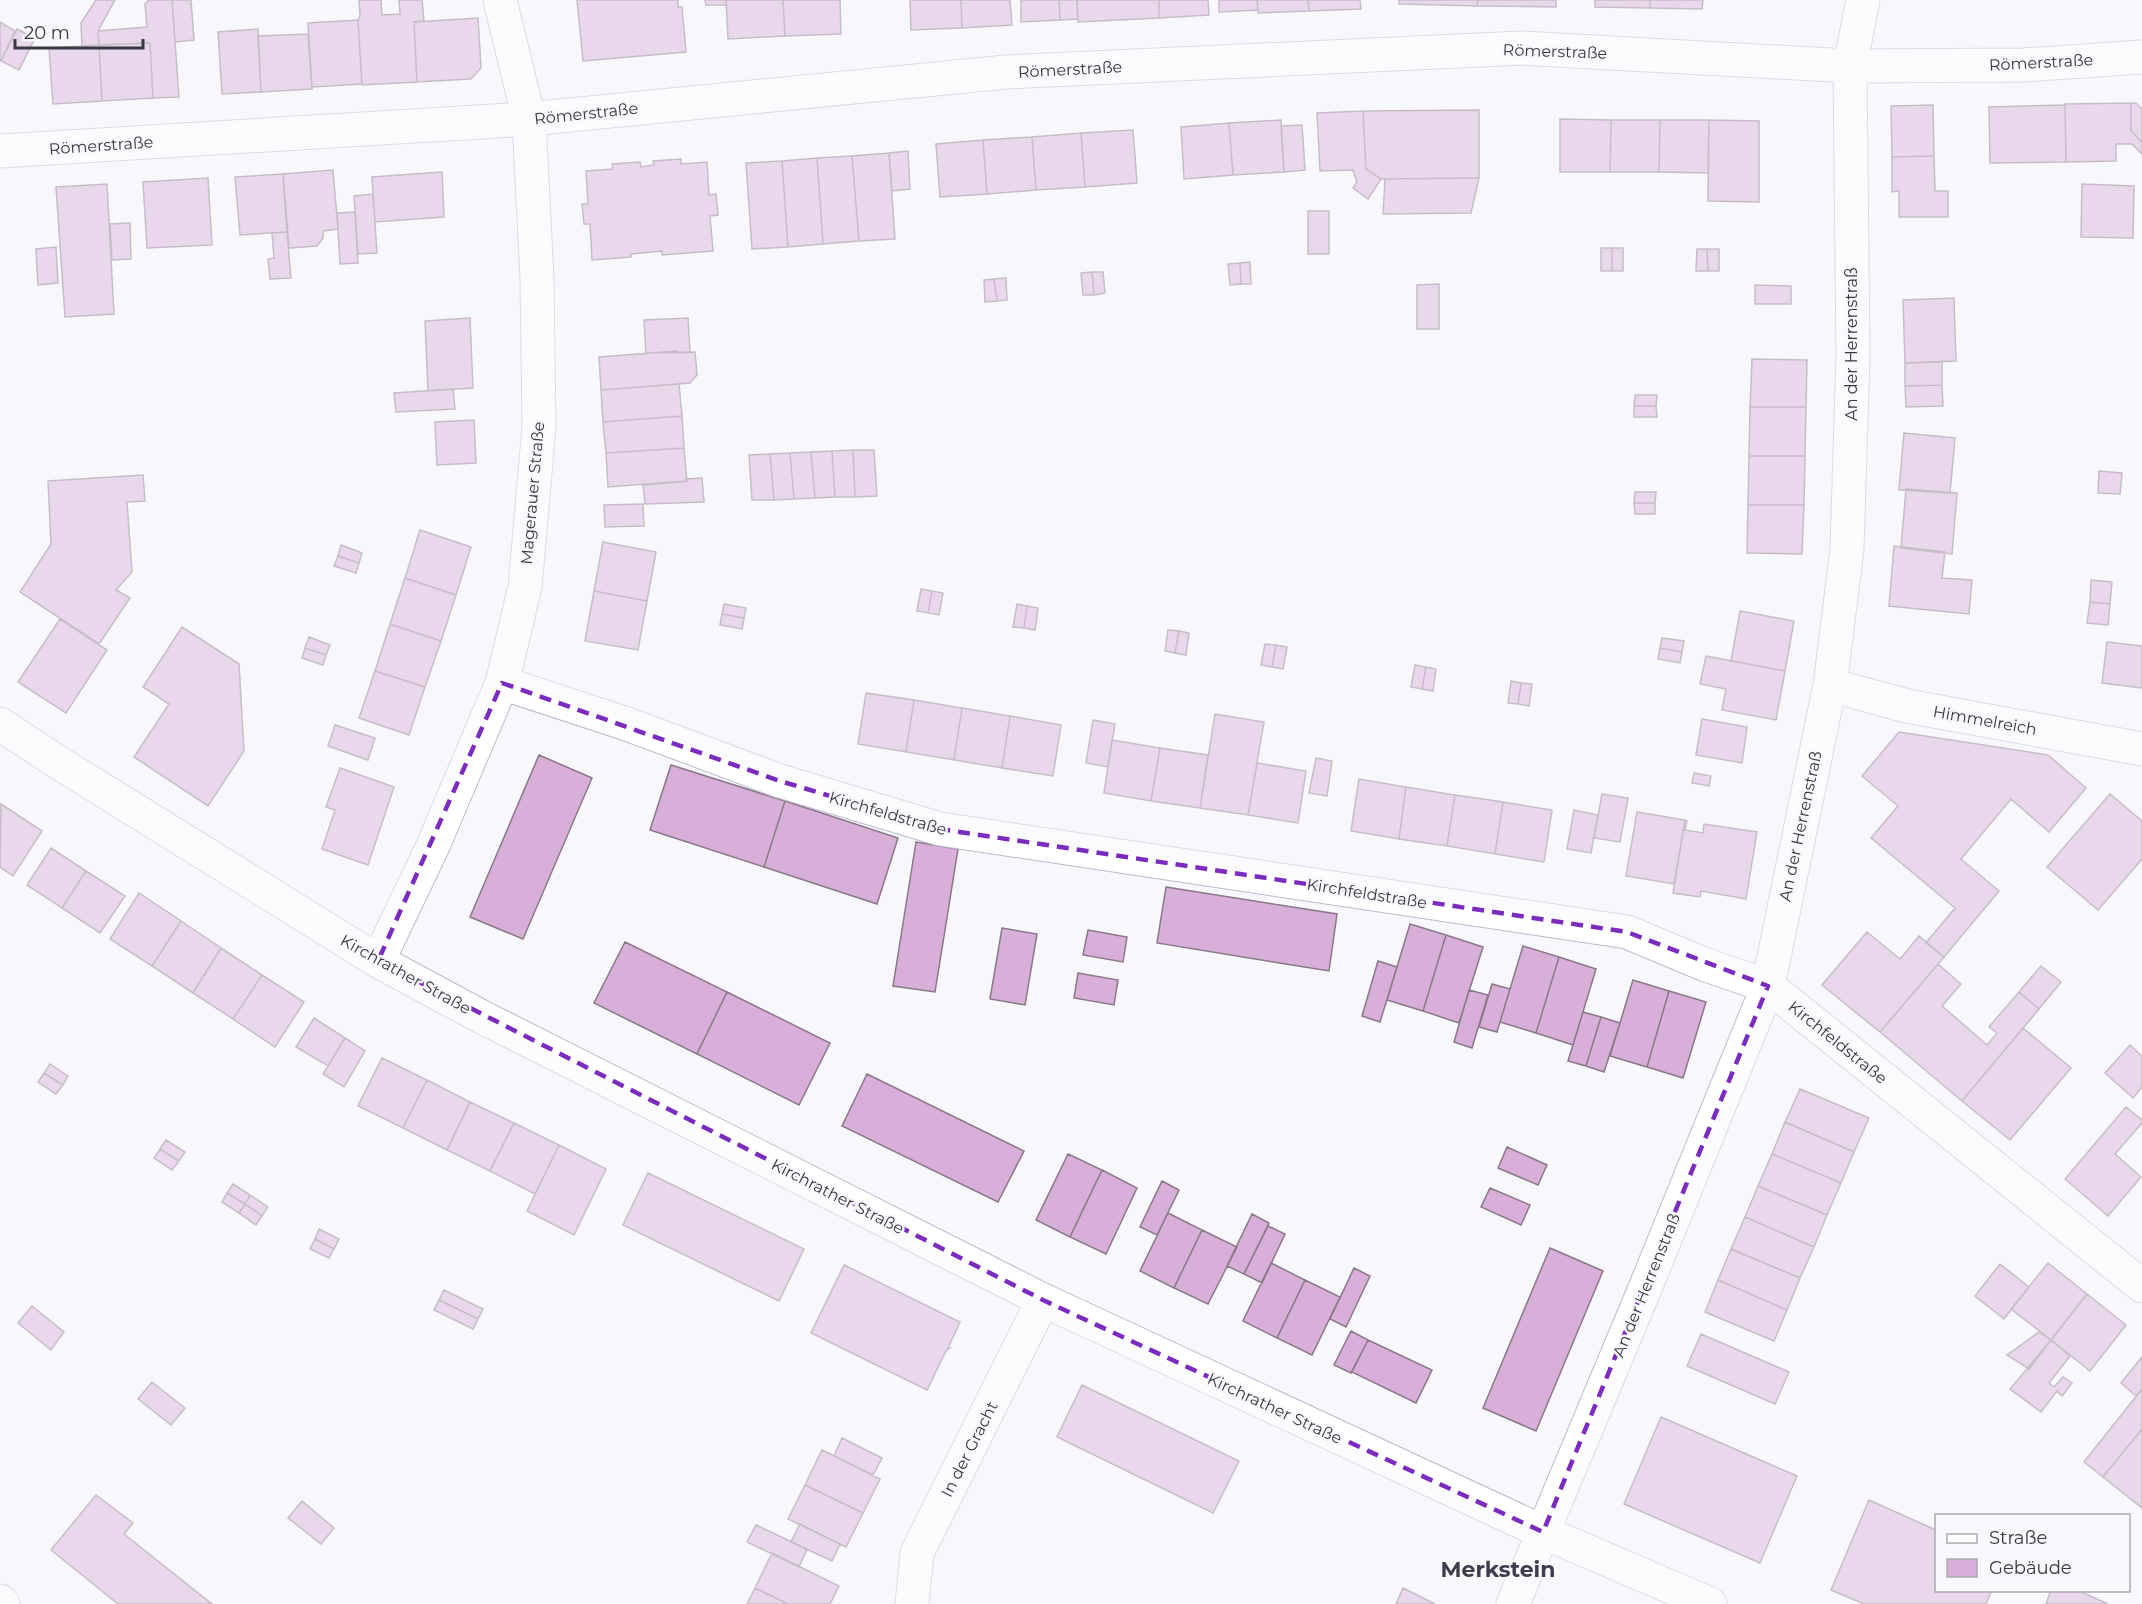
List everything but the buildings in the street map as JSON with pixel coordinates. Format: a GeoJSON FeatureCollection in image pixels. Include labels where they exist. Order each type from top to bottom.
{"type":"FeatureCollection","features":[{"type":"Feature","properties":{"kind":"street","name":"Magerauer Straße"},"geometry":{"type":"LineString","coordinates":[[378,961],[432,848],[502,683],[525,588],[539,427],[537,278],[529,119],[500,0]]}},
{"type":"Feature","properties":{"kind":"street","name":"An der Herrenstraß"},"geometry":{"type":"LineString","coordinates":[[1513,1604],[1768,986],[1830,685],[1847,538],[1852,356],[1850,66],[1863,0]]}},
{"type":"Feature","properties":{"kind":"street","name":"Römerstraße"},"geometry":{"type":"LineString","coordinates":[[0,151],[529,119],[1006,72],[1522,48],[1850,66],[2024,65],[2142,57]]}},
{"type":"Feature","properties":{"kind":"street","name":"Kirchfeldstraße"},"geometry":{"type":"LineString","coordinates":[[502,683],[627,724],[780,781],[940,829],[1627,932],[1706,965],[1768,986],[2142,1286]]}},
{"type":"Feature","properties":{"kind":"street","name":"Himmelreich"},"geometry":{"type":"LineString","coordinates":[[1830,685],[1907,706],[2142,749]]}},
{"type":"Feature","properties":{"kind":"street","name":"Kirchrather Straße"},"geometry":{"type":"LineString","coordinates":[[0,724],[378,961],[480,1016],[1043,1300],[1543,1532],[1710,1604]]}},
{"type":"Feature","properties":{"kind":"street","name":"In der Gracht"},"geometry":{"type":"LineString","coordinates":[[912,1604],[917,1553],[1043,1300]]}},
{"type":"Feature","properties":{"kind":"highlighted area"},"geometry":{"type":"Polygon","coordinates":[[[502,683],[780,781],[940,829],[1627,932],[1768,986],[1543,1532],[1043,1300],[378,961],[502,683]]]}},
{"type":"Feature","properties":{"kind":"district","name":"Merkstein"},"geometry":{"type":"Point","coordinates":[1498,1569]}}]}
